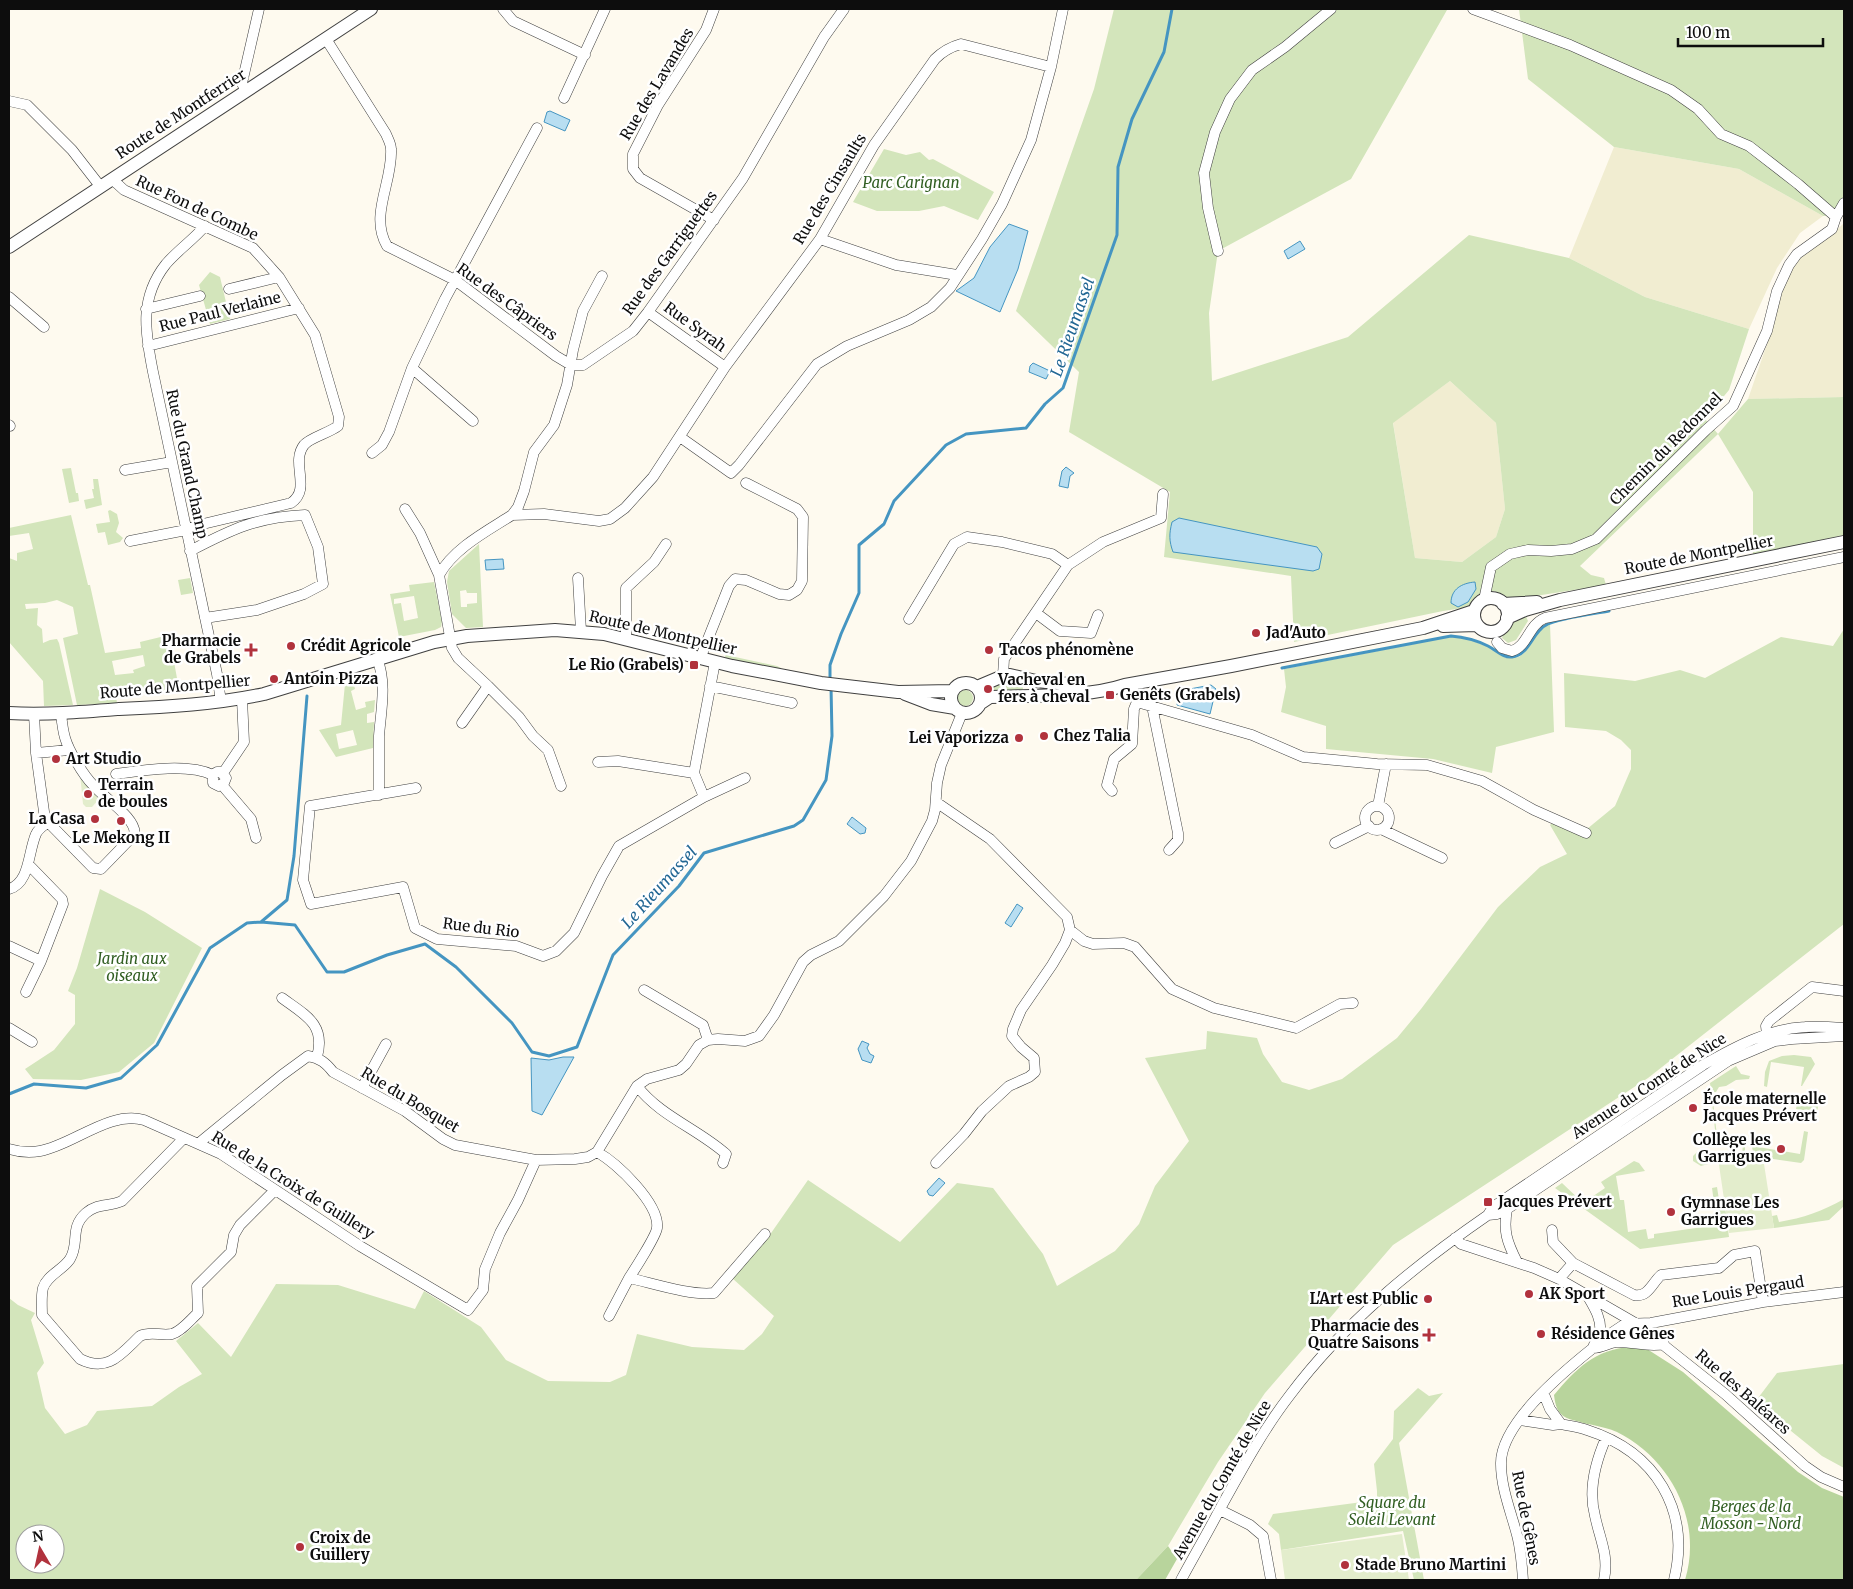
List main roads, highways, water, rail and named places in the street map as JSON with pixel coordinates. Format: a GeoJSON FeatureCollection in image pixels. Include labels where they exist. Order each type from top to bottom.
{"type":"FeatureCollection","features":[{"type":"Feature","properties":{"kind":"water"},"geometry":{"type":"Polygon","coordinates":[[[550,111],[570,120],[565,131],[544,122],[547,112],[550,111]]]}},
{"type":"Feature","properties":{"kind":"water"},"geometry":{"type":"Polygon","coordinates":[[[1009,224],[1028,231],[1018,269],[1000,312],[956,291],[974,278],[990,247],[1009,224]]]}},
{"type":"Feature","properties":{"kind":"water"},"geometry":{"type":"Polygon","coordinates":[[[1300,241],[1305,249],[1288,259],[1284,251],[1300,241]]]}},
{"type":"Feature","properties":{"kind":"water"},"geometry":{"type":"Polygon","coordinates":[[[1033,363],[1050,371],[1046,379],[1029,372],[1030,366],[1033,363]]]}},
{"type":"Feature","properties":{"kind":"water"},"geometry":{"type":"Polygon","coordinates":[[[1066,467],[1074,473],[1070,476],[1068,488],[1059,486],[1062,471],[1066,467]]]}},
{"type":"Feature","properties":{"kind":"water"},"geometry":{"type":"Polygon","coordinates":[[[1179,518],[1317,547],[1322,554],[1319,569],[1313,571],[1173,552],[1170,541],[1171,526],[1172,522],[1179,518]]]}},
{"type":"Feature","properties":{"kind":"water"},"geometry":{"type":"Polygon","coordinates":[[[503,559],[504,569],[486,570],[485,560],[503,559]]]}},
{"type":"Feature","properties":{"kind":"water"},"geometry":{"type":"Polygon","coordinates":[[[1475,582],[1476,589],[1468,602],[1458,607],[1451,603],[1455,590],[1475,582]]]}},
{"type":"Feature","properties":{"kind":"water"},"geometry":{"type":"Polygon","coordinates":[[[1211,685],[1216,689],[1210,714],[1177,705],[1179,691],[1211,685]]]}},
{"type":"Feature","properties":{"kind":"water"},"geometry":{"type":"Polygon","coordinates":[[[852,817],[866,828],[865,833],[860,834],[847,824],[852,817]]]}},
{"type":"Feature","properties":{"kind":"water"},"geometry":{"type":"Polygon","coordinates":[[[1017,904],[1023,908],[1011,927],[1005,923],[1017,904]]]}},
{"type":"Feature","properties":{"kind":"water"},"geometry":{"type":"Polygon","coordinates":[[[862,1041],[869,1044],[867,1048],[870,1054],[874,1056],[871,1063],[862,1060],[858,1049],[862,1041]]]}},
{"type":"Feature","properties":{"kind":"water"},"geometry":{"type":"Polygon","coordinates":[[[574,1057],[542,1115],[532,1111],[531,1058],[549,1060],[574,1057]]]}},
{"type":"Feature","properties":{"kind":"water"},"geometry":{"type":"Polygon","coordinates":[[[939,1178],[945,1183],[933,1196],[929,1195],[927,1191],[939,1178]]]}},
{"type":"Feature","properties":{"kind":"waterway","name":"Le Rieumassel"},"geometry":{"type":"LineString","coordinates":[[830,680],[830,665],[859,593],[859,545],[884,524],[894,501],[946,445],[966,434],[1026,428],[1045,404],[1063,388],[1117,235],[1118,167],[1132,119],[1164,52],[1172,9]]}},
{"type":"Feature","properties":{"kind":"waterway"},"geometry":{"type":"LineString","coordinates":[[1282,668],[1451,636],[1474,640],[1503,655],[1512,657],[1523,652],[1538,632],[1548,624],[1609,611]]}},
{"type":"Feature","properties":{"kind":"waterway","name":"Le Rieumassel"},"geometry":{"type":"LineString","coordinates":[[9,1094],[34,1084],[86,1088],[121,1078],[157,1045],[210,948],[247,923],[261,922],[295,925],[327,972],[344,972],[387,955],[425,944],[456,967],[512,1023],[532,1052],[549,1056],[577,1047],[613,955],[679,886],[704,853],[794,826],[803,820],[826,780],[832,736],[831,686]]}},
{"type":"Feature","properties":{"kind":"waterway"},"geometry":{"type":"LineString","coordinates":[[261,922],[287,900],[294,856],[307,696]]}},
{"type":"Feature","properties":{"kind":"place","name":"Jad'Auto"},"geometry":{"type":"Point","coordinates":[1256,633]}},
{"type":"Feature","properties":{"kind":"place","name":"Crédit Agricole"},"geometry":{"type":"Point","coordinates":[291,646]}},
{"type":"Feature","properties":{"kind":"place","name":"Pharmacie de Grabels"},"geometry":{"type":"Point","coordinates":[251,650]}},
{"type":"Feature","properties":{"kind":"place","name":"Tacos phénomène"},"geometry":{"type":"Point","coordinates":[989,650]}},
{"type":"Feature","properties":{"kind":"place","name":"Le Rio (Grabels)"},"geometry":{"type":"Point","coordinates":[694,665]}},
{"type":"Feature","properties":{"kind":"place","name":"Antoin Pizza"},"geometry":{"type":"Point","coordinates":[274,679]}},
{"type":"Feature","properties":{"kind":"place","name":"Vacheval en fers à cheval"},"geometry":{"type":"Point","coordinates":[988,689]}},
{"type":"Feature","properties":{"kind":"place","name":"Genêts (Grabels)"},"geometry":{"type":"Point","coordinates":[1110,695]}},
{"type":"Feature","properties":{"kind":"place","name":"Chez Talia"},"geometry":{"type":"Point","coordinates":[1044,736]}},
{"type":"Feature","properties":{"kind":"place","name":"Lei Vaporizza"},"geometry":{"type":"Point","coordinates":[1019,738]}},
{"type":"Feature","properties":{"kind":"place","name":"Art Studio"},"geometry":{"type":"Point","coordinates":[56,759]}},
{"type":"Feature","properties":{"kind":"place","name":"Terrain de boules"},"geometry":{"type":"Point","coordinates":[88,794]}},
{"type":"Feature","properties":{"kind":"place","name":"La Casa"},"geometry":{"type":"Point","coordinates":[95,819]}},
{"type":"Feature","properties":{"kind":"place","name":"Le Mekong II"},"geometry":{"type":"Point","coordinates":[121,821]}},
{"type":"Feature","properties":{"kind":"place","name":"École maternelle Jacques Prévert"},"geometry":{"type":"Point","coordinates":[1693,1108]}},
{"type":"Feature","properties":{"kind":"place","name":"Collège les Garrigues"},"geometry":{"type":"Point","coordinates":[1781,1149]}},
{"type":"Feature","properties":{"kind":"place","name":"Jacques Prévert"},"geometry":{"type":"Point","coordinates":[1488,1202]}},
{"type":"Feature","properties":{"kind":"place","name":"Gymnase Les Garrigues"},"geometry":{"type":"Point","coordinates":[1671,1212]}},
{"type":"Feature","properties":{"kind":"place","name":"AK Sport"},"geometry":{"type":"Point","coordinates":[1529,1294]}},
{"type":"Feature","properties":{"kind":"place","name":"L'Art est Public"},"geometry":{"type":"Point","coordinates":[1428,1299]}},
{"type":"Feature","properties":{"kind":"place","name":"Résidence Gênes"},"geometry":{"type":"Point","coordinates":[1541,1334]}},
{"type":"Feature","properties":{"kind":"place","name":"Pharmacie des Quatre Saisons"},"geometry":{"type":"Point","coordinates":[1429,1335]}},
{"type":"Feature","properties":{"kind":"place","name":"Croix de Guillery"},"geometry":{"type":"Point","coordinates":[300,1547]}},
{"type":"Feature","properties":{"kind":"place","name":"Stade Bruno Martini"},"geometry":{"type":"Point","coordinates":[1345,1565]}},
{"type":"Feature","properties":{"kind":"park label","name":"Parc Carignan"},"geometry":{"type":"Point","coordinates":[911,183]}},
{"type":"Feature","properties":{"kind":"park label","name":"Jardin aux oiseaux"},"geometry":{"type":"Point","coordinates":[132,968]}},
{"type":"Feature","properties":{"kind":"park label","name":"Square du Soleil Levant"},"geometry":{"type":"Point","coordinates":[1392,1512]}},
{"type":"Feature","properties":{"kind":"park label","name":"Berges de la Mosson - Nord"},"geometry":{"type":"Point","coordinates":[1751,1516]}}]}
